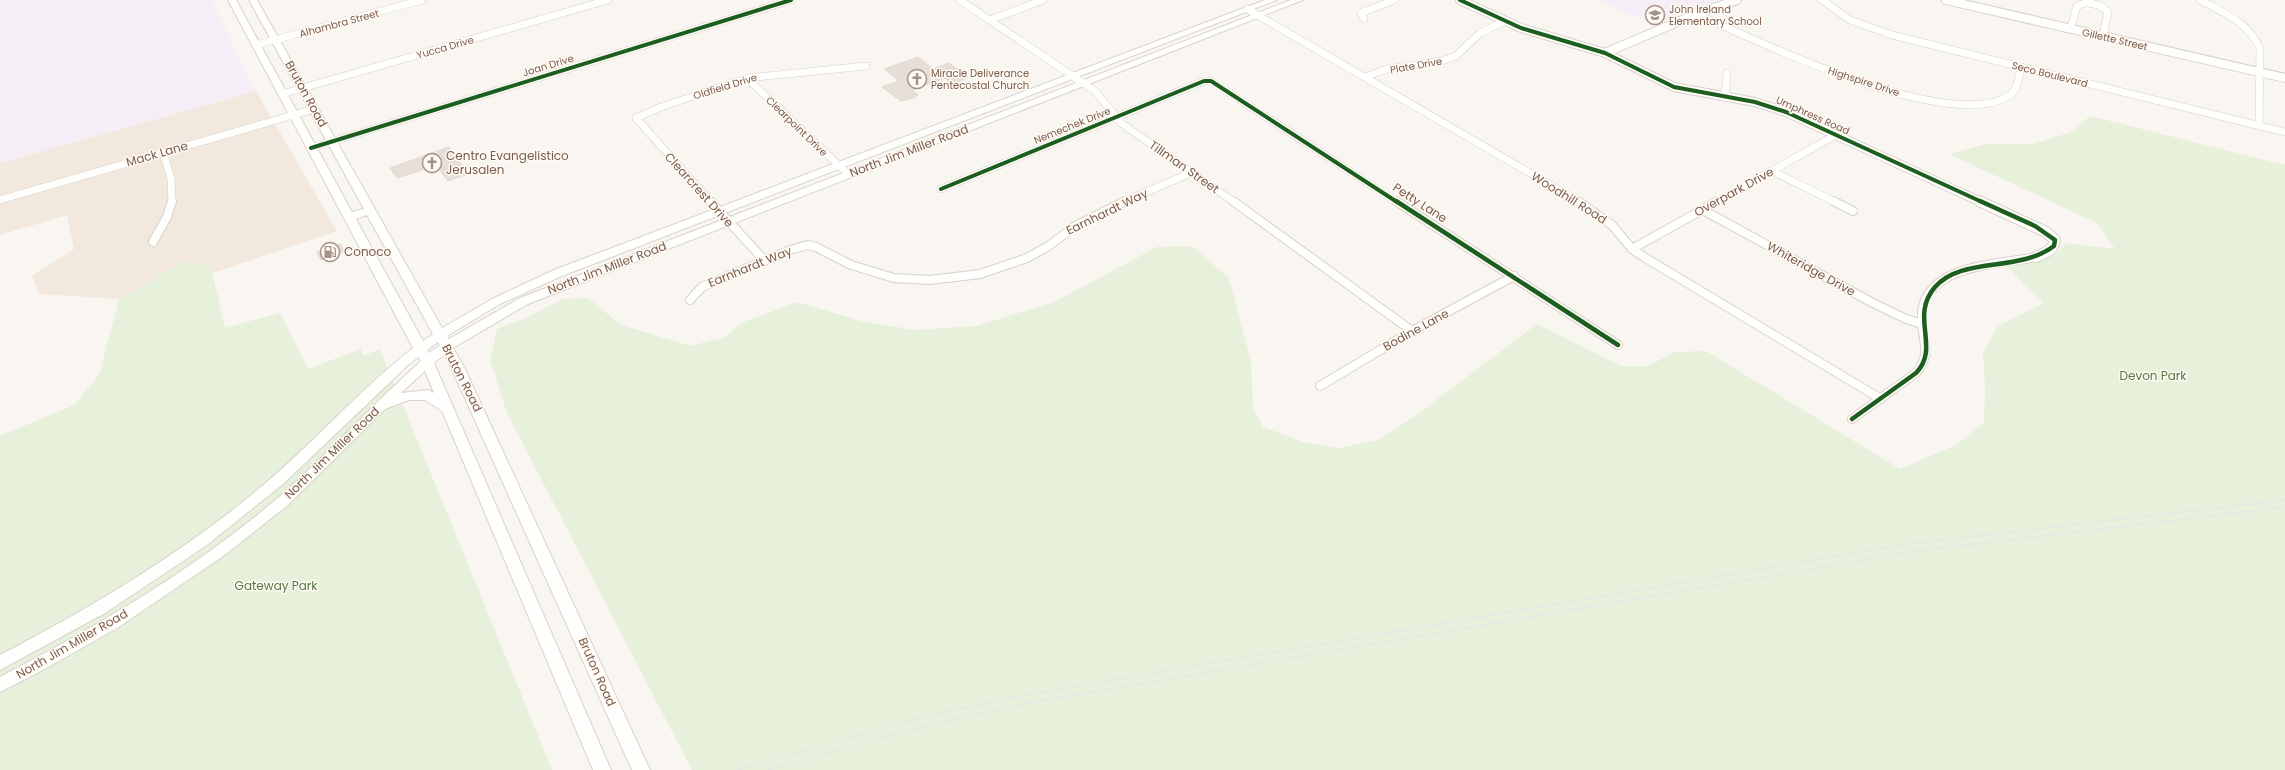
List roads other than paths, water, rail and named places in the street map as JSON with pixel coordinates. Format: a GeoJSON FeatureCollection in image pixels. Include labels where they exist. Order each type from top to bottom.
{"type":"FeatureCollection","features":[{"type":"Feature","properties":{"kind":"main road","name":"Bruton Road"},"geometry":{"type":"LineString","coordinates":[[232,0],[424,355],[602,770]]}},
{"type":"Feature","properties":{"kind":"main road","name":"Bruton Road"},"geometry":{"type":"LineString","coordinates":[[254,0],[444,341],[476,403],[641,770]]}},
{"type":"Feature","properties":{"kind":"main road","name":"North Jim Miller Road"},"geometry":{"type":"LineString","coordinates":[[0,663],[100,609],[200,543],[261,495],[400,366],[424,355],[501,298],[580,264],[1273,0]]}},
{"type":"Feature","properties":{"kind":"main road","name":"North Jim Miller Road"},"geometry":{"type":"LineString","coordinates":[[444,341],[524,301],[588,275],[1299,0]]}},
{"type":"Feature","properties":{"kind":"main road"},"geometry":{"type":"LineString","coordinates":[[242,18],[261,14]]}},
{"type":"Feature","properties":{"kind":"main road"},"geometry":{"type":"LineString","coordinates":[[349,217],[371,210]]}},
{"type":"Feature","properties":{"kind":"main road"},"geometry":{"type":"LineString","coordinates":[[580,264],[588,275]]}},
{"type":"Feature","properties":{"kind":"main road","name":"North Jim Miller Road"},"geometry":{"type":"LineString","coordinates":[[1,682],[69,648],[143,603],[221,550],[283,500],[378,409],[424,355]]}},
{"type":"Feature","properties":{"kind":"main road"},"geometry":{"type":"LineString","coordinates":[[378,409],[407,396],[428,394],[448,410]]}},
{"type":"Feature","properties":{"kind":"street","name":"Alhambra Street"},"geometry":{"type":"LineString","coordinates":[[256,45],[422,0]]}},
{"type":"Feature","properties":{"kind":"street","name":"Yucca Drive"},"geometry":{"type":"LineString","coordinates":[[282,94],[608,0]]}},
{"type":"Feature","properties":{"kind":"street","name":"Joan Drive"},"geometry":{"type":"LineString","coordinates":[[311,148],[791,0]]}},
{"type":"Feature","properties":{"kind":"street","name":"Tillman Street"},"geometry":{"type":"LineString","coordinates":[[960,0],[1099,95],[1121,123],[1193,172],[1412,331]]}},
{"type":"Feature","properties":{"kind":"street"},"geometry":{"type":"LineString","coordinates":[[990,20],[1043,0]]}},
{"type":"Feature","properties":{"kind":"street"},"geometry":{"type":"LineString","coordinates":[[1364,19],[1361,13],[1394,0]]}},
{"type":"Feature","properties":{"kind":"street","name":"Umphress Road"},"geometry":{"type":"LineString","coordinates":[[1460,0],[1505,21],[1543,36],[1604,53],[1674,87],[1776,108],[2046,232],[2055,240],[2054,246],[2049,251],[2036,257]]}},
{"type":"Feature","properties":{"kind":"street"},"geometry":{"type":"LineString","coordinates":[[1604,53],[1696,14],[1736,0]]}},
{"type":"Feature","properties":{"kind":"street","name":"Seco Boulevard"},"geometry":{"type":"LineString","coordinates":[[1822,0],[1850,20],[1876,31],[2285,132]]}},
{"type":"Feature","properties":{"kind":"street","name":"Gillette Street"},"geometry":{"type":"LineString","coordinates":[[1946,0],[2285,78]]}},
{"type":"Feature","properties":{"kind":"street"},"geometry":{"type":"LineString","coordinates":[[2200,0],[2235,19],[2256,37],[2260,49],[2259,126]]}},
{"type":"Feature","properties":{"kind":"street"},"geometry":{"type":"LineString","coordinates":[[2071,28],[2076,6],[2082,3],[2093,4],[2103,7],[2108,12],[2103,36]]}},
{"type":"Feature","properties":{"kind":"street","name":"Woodhill Road"},"geometry":{"type":"LineString","coordinates":[[1247,10],[1599,214],[1612,225],[1632,249],[1881,399]]}},
{"type":"Feature","properties":{"kind":"street","name":"Highspire Drive"},"geometry":{"type":"LineString","coordinates":[[1696,14],[1847,77],[1936,102],[1965,105],[2000,101],[2015,89],[2021,67]]}},
{"type":"Feature","properties":{"kind":"street","name":"Plate Drive"},"geometry":{"type":"LineString","coordinates":[[1365,77],[1387,69],[1442,61],[1456,56],[1480,34],[1505,21]]}},
{"type":"Feature","properties":{"kind":"street","name":"Oldfield Drive"},"geometry":{"type":"LineString","coordinates":[[636,118],[661,107],[747,78],[866,66]]}},
{"type":"Feature","properties":{"kind":"street"},"geometry":{"type":"LineString","coordinates":[[1724,97],[1727,73]]}},
{"type":"Feature","properties":{"kind":"street","name":"Clearpoint Drive"},"geometry":{"type":"LineString","coordinates":[[747,78],[848,174]]}},
{"type":"Feature","properties":{"kind":"street","name":"Nemechek Drive"},"geometry":{"type":"LineString","coordinates":[[941,189],[1204,81],[1210,81]]}},
{"type":"Feature","properties":{"kind":"street","name":"Petty Lane"},"geometry":{"type":"LineString","coordinates":[[1210,81],[1218,84],[1618,345]]}},
{"type":"Feature","properties":{"kind":"street","name":"Mack Lane"},"geometry":{"type":"LineString","coordinates":[[0,200],[314,109]]}},
{"type":"Feature","properties":{"kind":"street","name":"Clearcrest Drive"},"geometry":{"type":"LineString","coordinates":[[636,118],[637,121],[719,212],[765,260]]}},
{"type":"Feature","properties":{"kind":"street","name":"Overpark Drive"},"geometry":{"type":"LineString","coordinates":[[1632,249],[1836,135]]}},
{"type":"Feature","properties":{"kind":"street"},"geometry":{"type":"LineString","coordinates":[[153,242],[170,211],[174,191],[163,152]]}},
{"type":"Feature","properties":{"kind":"street"},"geometry":{"type":"LineString","coordinates":[[1772,170],[1853,211]]}},
{"type":"Feature","properties":{"kind":"street","name":"Earnhardt Way"},"geometry":{"type":"LineString","coordinates":[[690,300],[702,287],[790,250],[813,245],[831,257],[848,264],[876,273],[912,280],[949,279],[985,273],[1017,262],[1043,250],[1062,234],[1096,214],[1193,172]]}},
{"type":"Feature","properties":{"kind":"street","name":"Whiteridge Drive"},"geometry":{"type":"LineString","coordinates":[[1703,210],[1871,302],[1900,316],[1922,324]]}},
{"type":"Feature","properties":{"kind":"street"},"geometry":{"type":"LineString","coordinates":[[1852,419],[1916,373],[1923,365],[1927,355],[1927,347],[1922,324],[1923,310],[1928,296],[1940,282],[1965,270],[2036,257]]}},
{"type":"Feature","properties":{"kind":"street","name":"Bodine Lane"},"geometry":{"type":"LineString","coordinates":[[1320,386],[1412,331],[1514,276]]}},
{"type":"Feature","properties":{"kind":"tram line"},"geometry":{"type":"LineString","coordinates":[[738,770],[933,714],[1031,694],[1908,544],[2285,500]]}},
{"type":"Feature","properties":{"kind":"tram line"},"geometry":{"type":"LineString","coordinates":[[768,770],[936,723],[1034,702],[1916,551],[2285,507]]}},
{"type":"Feature","properties":{"kind":"place","name":"John Ireland Elementary School"},"geometry":{"type":"Point","coordinates":[1655,15]}},
{"type":"Feature","properties":{"kind":"place","name":"Miracle Deliverance Pentecostal Church"},"geometry":{"type":"Point","coordinates":[917,79]}},
{"type":"Feature","properties":{"kind":"place","name":"Centro Evangelistico Jerusalen"},"geometry":{"type":"Point","coordinates":[432,163]}},
{"type":"Feature","properties":{"kind":"place","name":"Conoco"},"geometry":{"type":"Point","coordinates":[330,252]}},
{"type":"Feature","properties":{"kind":"park label","name":"Devon Park"},"geometry":{"type":"Point","coordinates":[2153,376]}},
{"type":"Feature","properties":{"kind":"park label","name":"Gateway Park"},"geometry":{"type":"Point","coordinates":[276,586]}}]}
